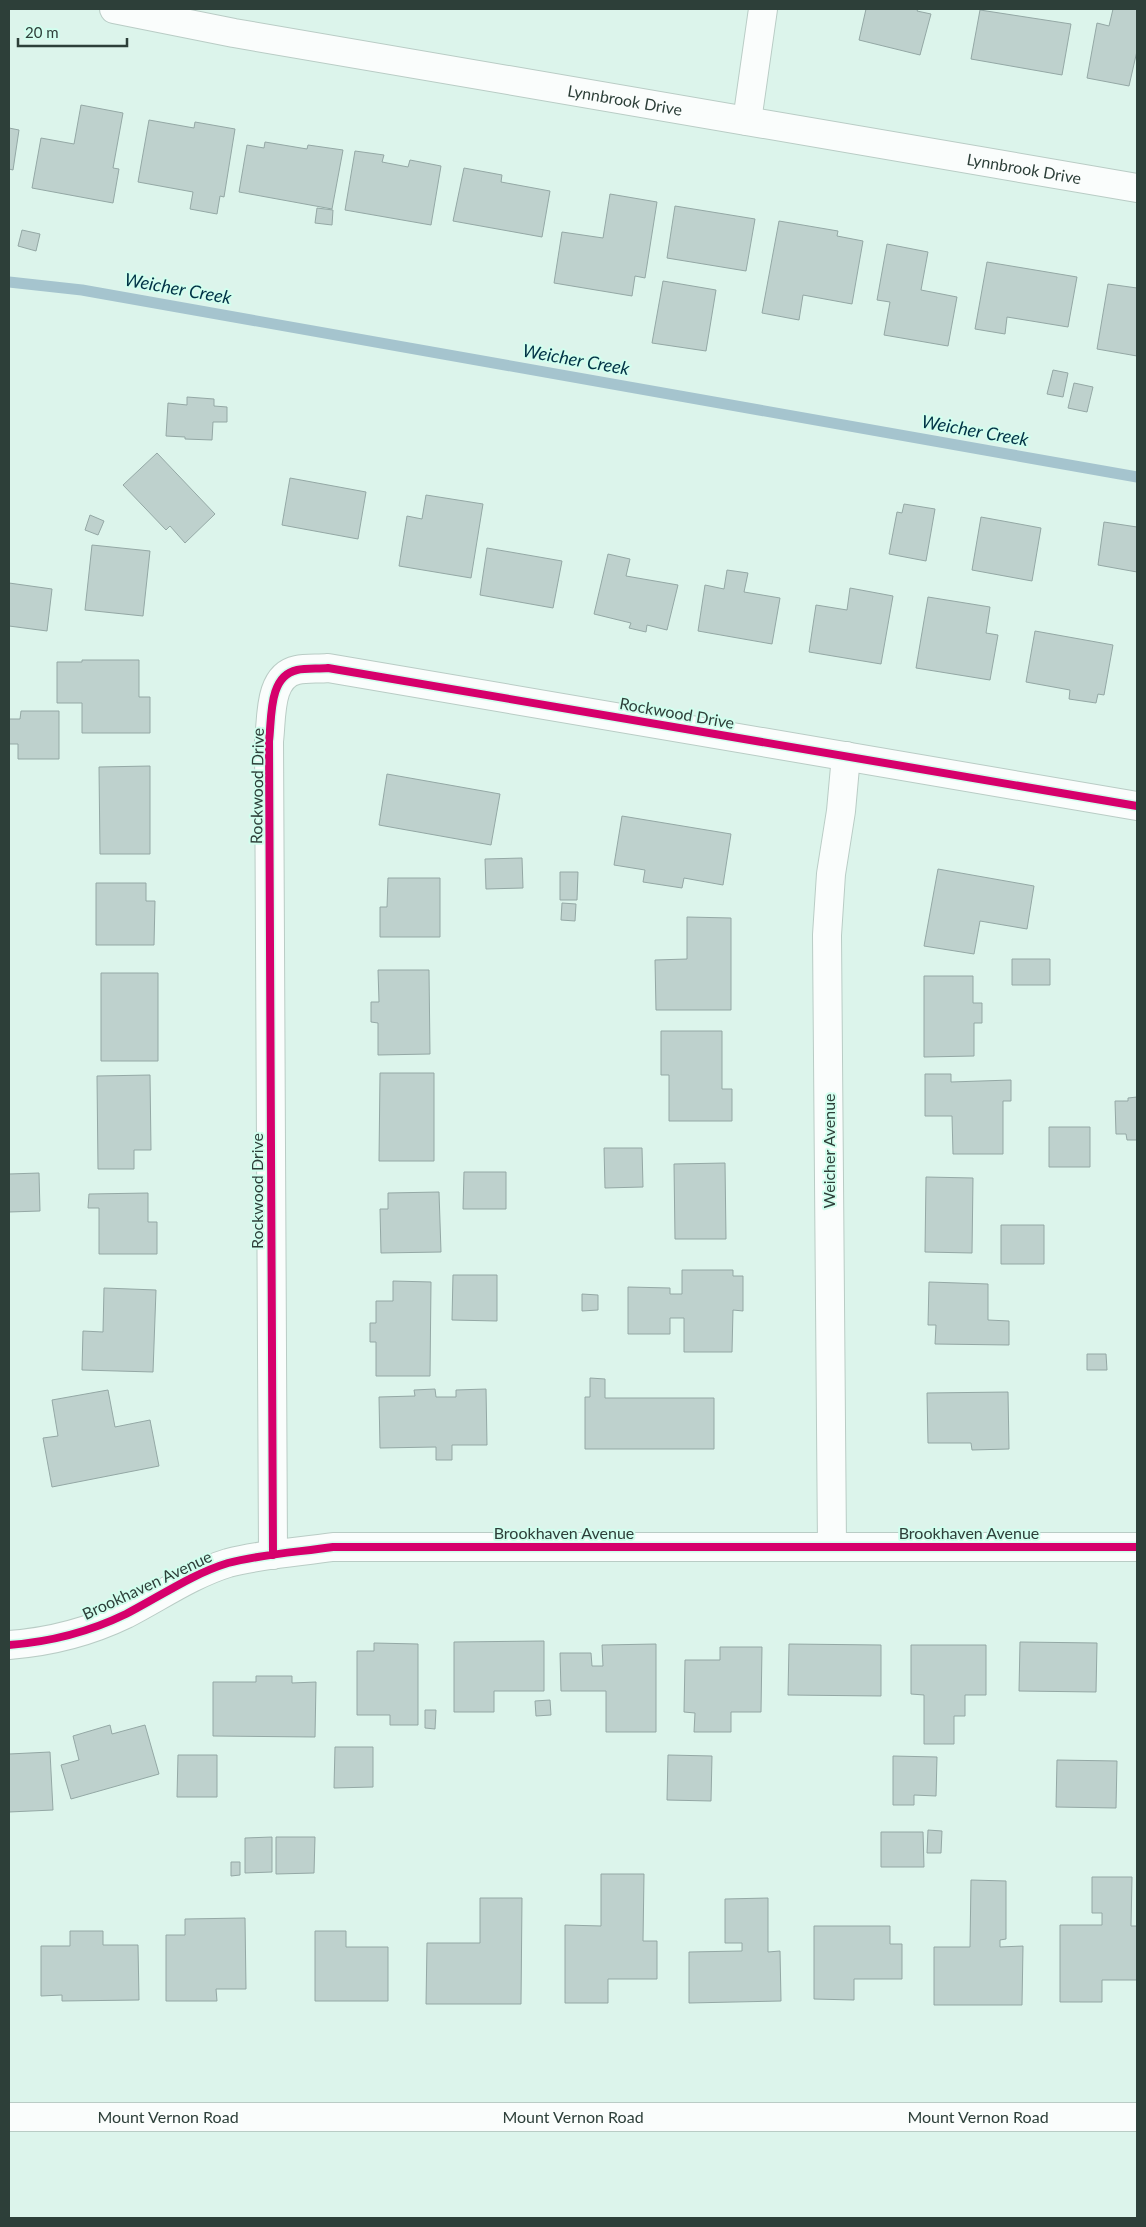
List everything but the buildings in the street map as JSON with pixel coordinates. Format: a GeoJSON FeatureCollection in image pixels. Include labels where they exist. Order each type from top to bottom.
{"type":"FeatureCollection","features":[{"type":"Feature","properties":{"kind":"street","name":"Lynnbrook Drive"},"geometry":{"type":"LineString","coordinates":[[114,9],[236,21],[747,121],[1137,188]]}},
{"type":"Feature","properties":{"kind":"street"},"geometry":{"type":"LineString","coordinates":[[747,121],[762,9]]}},
{"type":"Feature","properties":{"kind":"street","name":"Rockwood Drive"},"geometry":{"type":"LineString","coordinates":[[273,1555],[269,741],[274,697],[279,681],[295,670],[328,668],[1137,806]]}},
{"type":"Feature","properties":{"kind":"street","name":"Weicher Avenue"},"geometry":{"type":"LineString","coordinates":[[832,1547],[827,935],[831,874],[846,756]]}},
{"type":"Feature","properties":{"kind":"street","name":"Brookhaven Avenue"},"geometry":{"type":"LineString","coordinates":[[9,1645],[68,1636],[124,1615],[228,1563],[334,1547],[1137,1547]]}},
{"type":"Feature","properties":{"kind":"street","name":"Mount Vernon Road"},"geometry":{"type":"LineString","coordinates":[[9,2117],[1137,2117]]}},
{"type":"Feature","properties":{"kind":"waterway","name":"Weicher Creek"},"geometry":{"type":"LineString","coordinates":[[9,282],[82,290],[1137,477]]}},
{"type":"Feature","properties":{"kind":"cycle path"},"geometry":{"type":"LineString","coordinates":[[273,1555],[269,741],[273,700],[276,689],[288,674],[301,669],[328,668],[1137,806]]}},
{"type":"Feature","properties":{"kind":"cycle path"},"geometry":{"type":"LineString","coordinates":[[9,1645],[54,1639],[98,1626],[126,1614],[202,1573],[228,1563],[267,1555],[333,1547],[1137,1547]]}}]}
